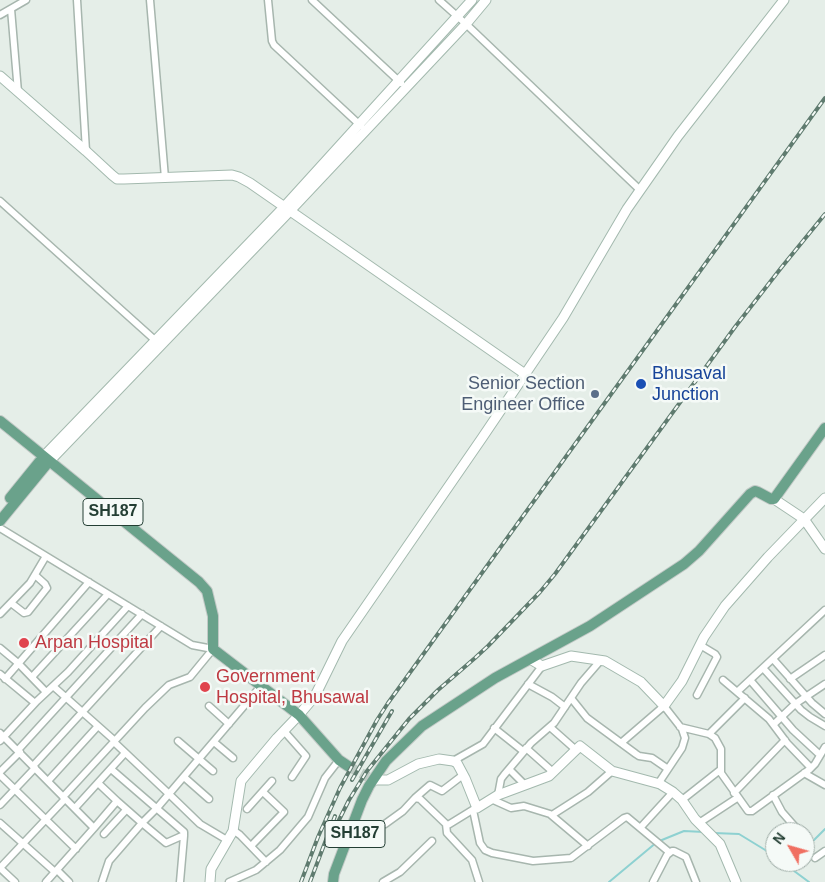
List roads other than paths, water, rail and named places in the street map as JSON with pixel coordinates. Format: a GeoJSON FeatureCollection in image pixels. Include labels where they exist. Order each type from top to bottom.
{"type":"FeatureCollection","features":[{"type":"Feature","properties":{"kind":"main road"},"geometry":{"type":"LineString","coordinates":[[0,511],[45,461],[287,209],[362,127],[398,81],[472,0]]}},
{"type":"Feature","properties":{"kind":"main road"},"geometry":{"type":"LineString","coordinates":[[362,127],[406,88],[486,0]]}},
{"type":"Feature","properties":{"kind":"main road"},"geometry":{"type":"LineString","coordinates":[[210,882],[211,869],[233,830],[241,781],[315,696],[342,641],[562,318],[627,209],[678,136],[784,0]]}},
{"type":"Feature","properties":{"kind":"main road"},"geometry":{"type":"LineString","coordinates":[[0,76],[112,175],[118,178],[165,178],[232,175],[250,183],[525,374]]}},
{"type":"Feature","properties":{"kind":"main road"},"geometry":{"type":"LineString","coordinates":[[102,402],[156,341],[287,209]]}},
{"type":"Feature","properties":{"kind":"main road","name":"SH187"},"geometry":{"type":"LineString","coordinates":[[0,421],[45,461]]}},
{"type":"Feature","properties":{"kind":"main road","name":"SH187"},"geometry":{"type":"LineString","coordinates":[[0,428],[45,461],[185,574],[212,613],[213,648]]}},
{"type":"Feature","properties":{"kind":"main road"},"geometry":{"type":"LineString","coordinates":[[774,499],[825,428]]}},
{"type":"Feature","properties":{"kind":"main road"},"geometry":{"type":"LineString","coordinates":[[0,521],[45,461]]}},
{"type":"Feature","properties":{"kind":"main road"},"geometry":{"type":"LineString","coordinates":[[370,781],[386,761],[422,726],[495,678],[590,626],[684,564],[699,551],[750,494],[755,491],[774,499],[804,519],[825,549]]}},
{"type":"Feature","properties":{"kind":"main road"},"geometry":{"type":"LineString","coordinates":[[530,659],[542,666],[571,656],[605,661],[641,682],[664,706],[682,681],[704,636],[725,606],[768,557],[825,498]]}},
{"type":"Feature","properties":{"kind":"main road"},"geometry":{"type":"LineString","coordinates":[[213,648],[299,715],[344,763]]}},
{"type":"Feature","properties":{"kind":"main road"},"geometry":{"type":"LineString","coordinates":[[370,781],[388,780],[418,764],[439,759],[453,761],[457,763],[463,775],[475,809],[494,797],[549,776],[580,746],[612,771],[658,784],[673,792],[720,844],[736,882]]}},
{"type":"Feature","properties":{"kind":"main road","name":"SH187"},"geometry":{"type":"LineString","coordinates":[[333,882],[334,874],[370,781]]}},
{"type":"Feature","properties":{"kind":"main road","name":"SH187"},"geometry":{"type":"LineString","coordinates":[[340,882],[341,873],[368,800],[370,781]]}},
{"type":"Feature","properties":{"kind":"street"},"geometry":{"type":"LineString","coordinates":[[77,0],[86,151]]}},
{"type":"Feature","properties":{"kind":"street"},"geometry":{"type":"LineString","coordinates":[[150,0],[165,178]]}},
{"type":"Feature","properties":{"kind":"street"},"geometry":{"type":"LineString","coordinates":[[268,0],[274,45],[362,127]]}},
{"type":"Feature","properties":{"kind":"street"},"geometry":{"type":"LineString","coordinates":[[312,0],[406,88]]}},
{"type":"Feature","properties":{"kind":"street"},"geometry":{"type":"LineString","coordinates":[[439,0],[640,190]]}},
{"type":"Feature","properties":{"kind":"street"},"geometry":{"type":"LineString","coordinates":[[0,15],[22,1]]}},
{"type":"Feature","properties":{"kind":"street"},"geometry":{"type":"LineString","coordinates":[[11,9],[18,92]]}},
{"type":"Feature","properties":{"kind":"street"},"geometry":{"type":"LineString","coordinates":[[0,201],[156,341]]}},
{"type":"Feature","properties":{"kind":"street"},"geometry":{"type":"LineString","coordinates":[[0,528],[192,645],[213,648],[192,675],[169,685],[145,708],[0,868],[15,882]]}},
{"type":"Feature","properties":{"kind":"street"},"geometry":{"type":"LineString","coordinates":[[0,614],[30,583],[46,556]]}},
{"type":"Feature","properties":{"kind":"street"},"geometry":{"type":"LineString","coordinates":[[11,603],[24,613],[28,612],[46,588],[45,584],[35,575]]}},
{"type":"Feature","properties":{"kind":"street"},"geometry":{"type":"LineString","coordinates":[[34,703],[2,678],[18,664],[89,582]]}},
{"type":"Feature","properties":{"kind":"street"},"geometry":{"type":"LineString","coordinates":[[32,677],[108,594]]}},
{"type":"Feature","properties":{"kind":"street"},"geometry":{"type":"LineString","coordinates":[[94,828],[18,751],[1,737],[68,672],[128,606]]}},
{"type":"Feature","properties":{"kind":"street"},"geometry":{"type":"LineString","coordinates":[[737,692],[824,611]]}},
{"type":"Feature","properties":{"kind":"street"},"geometry":{"type":"LineString","coordinates":[[76,849],[0,774],[66,696],[142,614]]}},
{"type":"Feature","properties":{"kind":"street"},"geometry":{"type":"LineString","coordinates":[[0,805],[161,626]]}},
{"type":"Feature","properties":{"kind":"street"},"geometry":{"type":"LineString","coordinates":[[697,695],[717,657],[700,645]]}},
{"type":"Feature","properties":{"kind":"street"},"geometry":{"type":"LineString","coordinates":[[0,648],[46,692]]}},
{"type":"Feature","properties":{"kind":"street"},"geometry":{"type":"LineString","coordinates":[[790,679],[824,658]]}},
{"type":"Feature","properties":{"kind":"street"},"geometry":{"type":"LineString","coordinates":[[773,659],[825,714]]}},
{"type":"Feature","properties":{"kind":"street"},"geometry":{"type":"LineString","coordinates":[[588,846],[552,815],[524,806],[512,808],[494,797],[501,779],[532,741],[554,723],[581,683],[600,661]]}},
{"type":"Feature","properties":{"kind":"street"},"geometry":{"type":"LineString","coordinates":[[453,761],[481,745],[542,666]]}},
{"type":"Feature","properties":{"kind":"street"},"geometry":{"type":"LineString","coordinates":[[763,668],[805,714],[825,726]]}},
{"type":"Feature","properties":{"kind":"street"},"geometry":{"type":"LineString","coordinates":[[723,680],[769,719],[784,740],[811,768]]}},
{"type":"Feature","properties":{"kind":"street"},"geometry":{"type":"LineString","coordinates":[[750,680],[793,730],[820,755]]}},
{"type":"Feature","properties":{"kind":"street"},"geometry":{"type":"LineString","coordinates":[[528,684],[552,697],[565,707]]}},
{"type":"Feature","properties":{"kind":"street"},"geometry":{"type":"LineString","coordinates":[[774,724],[806,696],[825,684]]}},
{"type":"Feature","properties":{"kind":"street"},"geometry":{"type":"LineString","coordinates":[[53,686],[114,741],[200,824],[228,840]]}},
{"type":"Feature","properties":{"kind":"street"},"geometry":{"type":"LineString","coordinates":[[102,882],[109,861],[262,686]]}},
{"type":"Feature","properties":{"kind":"street"},"geometry":{"type":"LineString","coordinates":[[571,698],[588,718],[638,756],[652,758],[668,769]]}},
{"type":"Feature","properties":{"kind":"street"},"geometry":{"type":"LineString","coordinates":[[709,734],[745,698]]}},
{"type":"Feature","properties":{"kind":"street"},"geometry":{"type":"LineString","coordinates":[[210,706],[229,724]]}},
{"type":"Feature","properties":{"kind":"street"},"geometry":{"type":"LineString","coordinates":[[621,743],[664,706],[684,733],[685,743],[658,784]]}},
{"type":"Feature","properties":{"kind":"street"},"geometry":{"type":"LineString","coordinates":[[48,781],[98,726]]}},
{"type":"Feature","properties":{"kind":"street"},"geometry":{"type":"LineString","coordinates":[[550,727],[576,750]]}},
{"type":"Feature","properties":{"kind":"street"},"geometry":{"type":"LineString","coordinates":[[680,727],[712,735],[718,742],[721,750],[720,770],[722,775],[746,810],[750,812],[811,768],[825,748]]}},
{"type":"Feature","properties":{"kind":"street"},"geometry":{"type":"LineString","coordinates":[[494,728],[553,772]]}},
{"type":"Feature","properties":{"kind":"street"},"geometry":{"type":"LineString","coordinates":[[284,731],[306,756],[292,777]]}},
{"type":"Feature","properties":{"kind":"street"},"geometry":{"type":"LineString","coordinates":[[699,822],[736,795],[784,740]]}},
{"type":"Feature","properties":{"kind":"street"},"geometry":{"type":"LineString","coordinates":[[178,741],[213,771]]}},
{"type":"Feature","properties":{"kind":"street"},"geometry":{"type":"LineString","coordinates":[[214,742],[234,758]]}},
{"type":"Feature","properties":{"kind":"street"},"geometry":{"type":"LineString","coordinates":[[74,808],[125,753]]}},
{"type":"Feature","properties":{"kind":"street"},"geometry":{"type":"LineString","coordinates":[[229,882],[244,879],[280,850],[306,820],[325,778],[344,763]]}},
{"type":"Feature","properties":{"kind":"street"},"geometry":{"type":"LineString","coordinates":[[111,769],[182,831],[184,835],[180,882]]}},
{"type":"Feature","properties":{"kind":"street"},"geometry":{"type":"LineString","coordinates":[[509,769],[525,785]]}},
{"type":"Feature","properties":{"kind":"street"},"geometry":{"type":"LineString","coordinates":[[682,800],[720,770]]}},
{"type":"Feature","properties":{"kind":"street"},"geometry":{"type":"LineString","coordinates":[[552,815],[588,792],[612,771]]}},
{"type":"Feature","properties":{"kind":"street"},"geometry":{"type":"LineString","coordinates":[[804,773],[825,785]]}},
{"type":"Feature","properties":{"kind":"street"},"geometry":{"type":"LineString","coordinates":[[385,824],[403,811],[430,785],[442,791],[463,775]]}},
{"type":"Feature","properties":{"kind":"street"},"geometry":{"type":"LineString","coordinates":[[184,777],[209,799]]}},
{"type":"Feature","properties":{"kind":"street"},"geometry":{"type":"LineString","coordinates":[[248,809],[272,780]]}},
{"type":"Feature","properties":{"kind":"street"},"geometry":{"type":"LineString","coordinates":[[98,783],[126,810],[166,843],[184,835]]}},
{"type":"Feature","properties":{"kind":"street"},"geometry":{"type":"LineString","coordinates":[[251,846],[284,812],[263,792]]}},
{"type":"Feature","properties":{"kind":"street"},"geometry":{"type":"LineString","coordinates":[[641,827],[673,792]]}},
{"type":"Feature","properties":{"kind":"street"},"geometry":{"type":"LineString","coordinates":[[773,795],[782,812],[791,822]]}},
{"type":"Feature","properties":{"kind":"street"},"geometry":{"type":"LineString","coordinates":[[415,798],[420,799],[446,824],[447,833],[472,860],[479,882]]}},
{"type":"Feature","properties":{"kind":"street"},"geometry":{"type":"LineString","coordinates":[[46,882],[117,801]]}},
{"type":"Feature","properties":{"kind":"street"},"geometry":{"type":"LineString","coordinates":[[446,824],[450,824],[475,809],[480,844],[485,850],[529,861],[574,857],[626,817],[629,817],[666,850],[674,851],[686,857],[696,882]]}},
{"type":"Feature","properties":{"kind":"street"},"geometry":{"type":"LineString","coordinates":[[104,834],[126,810]]}},
{"type":"Feature","properties":{"kind":"street"},"geometry":{"type":"LineString","coordinates":[[0,823],[69,882]]}},
{"type":"Feature","properties":{"kind":"street"},"geometry":{"type":"LineString","coordinates":[[233,830],[266,862]]}},
{"type":"Feature","properties":{"kind":"street"},"geometry":{"type":"LineString","coordinates":[[384,882],[400,872],[432,841]]}},
{"type":"Feature","properties":{"kind":"street"},"geometry":{"type":"LineString","coordinates":[[653,882],[666,850]]}},
{"type":"Feature","properties":{"kind":"street"},"geometry":{"type":"LineString","coordinates":[[815,858],[825,851]]}},
{"type":"Feature","properties":{"kind":"waterway"},"geometry":{"type":"LineString","coordinates":[[815,839],[825,829]]}},
{"type":"Feature","properties":{"kind":"waterway"},"geometry":{"type":"LineString","coordinates":[[609,882],[657,842],[684,831],[704,832]]}},
{"type":"Feature","properties":{"kind":"waterway"},"geometry":{"type":"LineString","coordinates":[[714,833],[739,834],[765,850]]}},
{"type":"Feature","properties":{"kind":"waterway"},"geometry":{"type":"LineString","coordinates":[[796,872],[809,882]]}},
{"type":"Feature","properties":{"kind":"tunnel"},"geometry":{"type":"LineString","coordinates":[[348,766],[368,777]]}},
{"type":"Feature","properties":{"kind":"railway"},"geometry":{"type":"LineString","coordinates":[[301,882],[318,837],[340,788],[388,703],[825,98]]}},
{"type":"Feature","properties":{"kind":"railway"},"geometry":{"type":"LineString","coordinates":[[336,826],[367,771],[409,719],[438,690],[488,646],[555,574],[735,327],[825,214]]}},
{"type":"Feature","properties":{"kind":"railway"},"geometry":{"type":"LineString","coordinates":[[352,780],[392,711]]}},
{"type":"Feature","properties":{"kind":"railway"},"geometry":{"type":"LineString","coordinates":[[310,882],[335,816]]}},
{"type":"Feature","properties":{"kind":"place","name":"Bhusaval Junction"},"geometry":{"type":"Point","coordinates":[641,384]}},
{"type":"Feature","properties":{"kind":"place","name":"Senior Section Engineer Office"},"geometry":{"type":"Point","coordinates":[595,394]}},
{"type":"Feature","properties":{"kind":"place","name":"Arpan Hospital"},"geometry":{"type":"Point","coordinates":[24,643]}},
{"type":"Feature","properties":{"kind":"place","name":"Government Hospital, Bhusawal"},"geometry":{"type":"Point","coordinates":[205,687]}}]}
